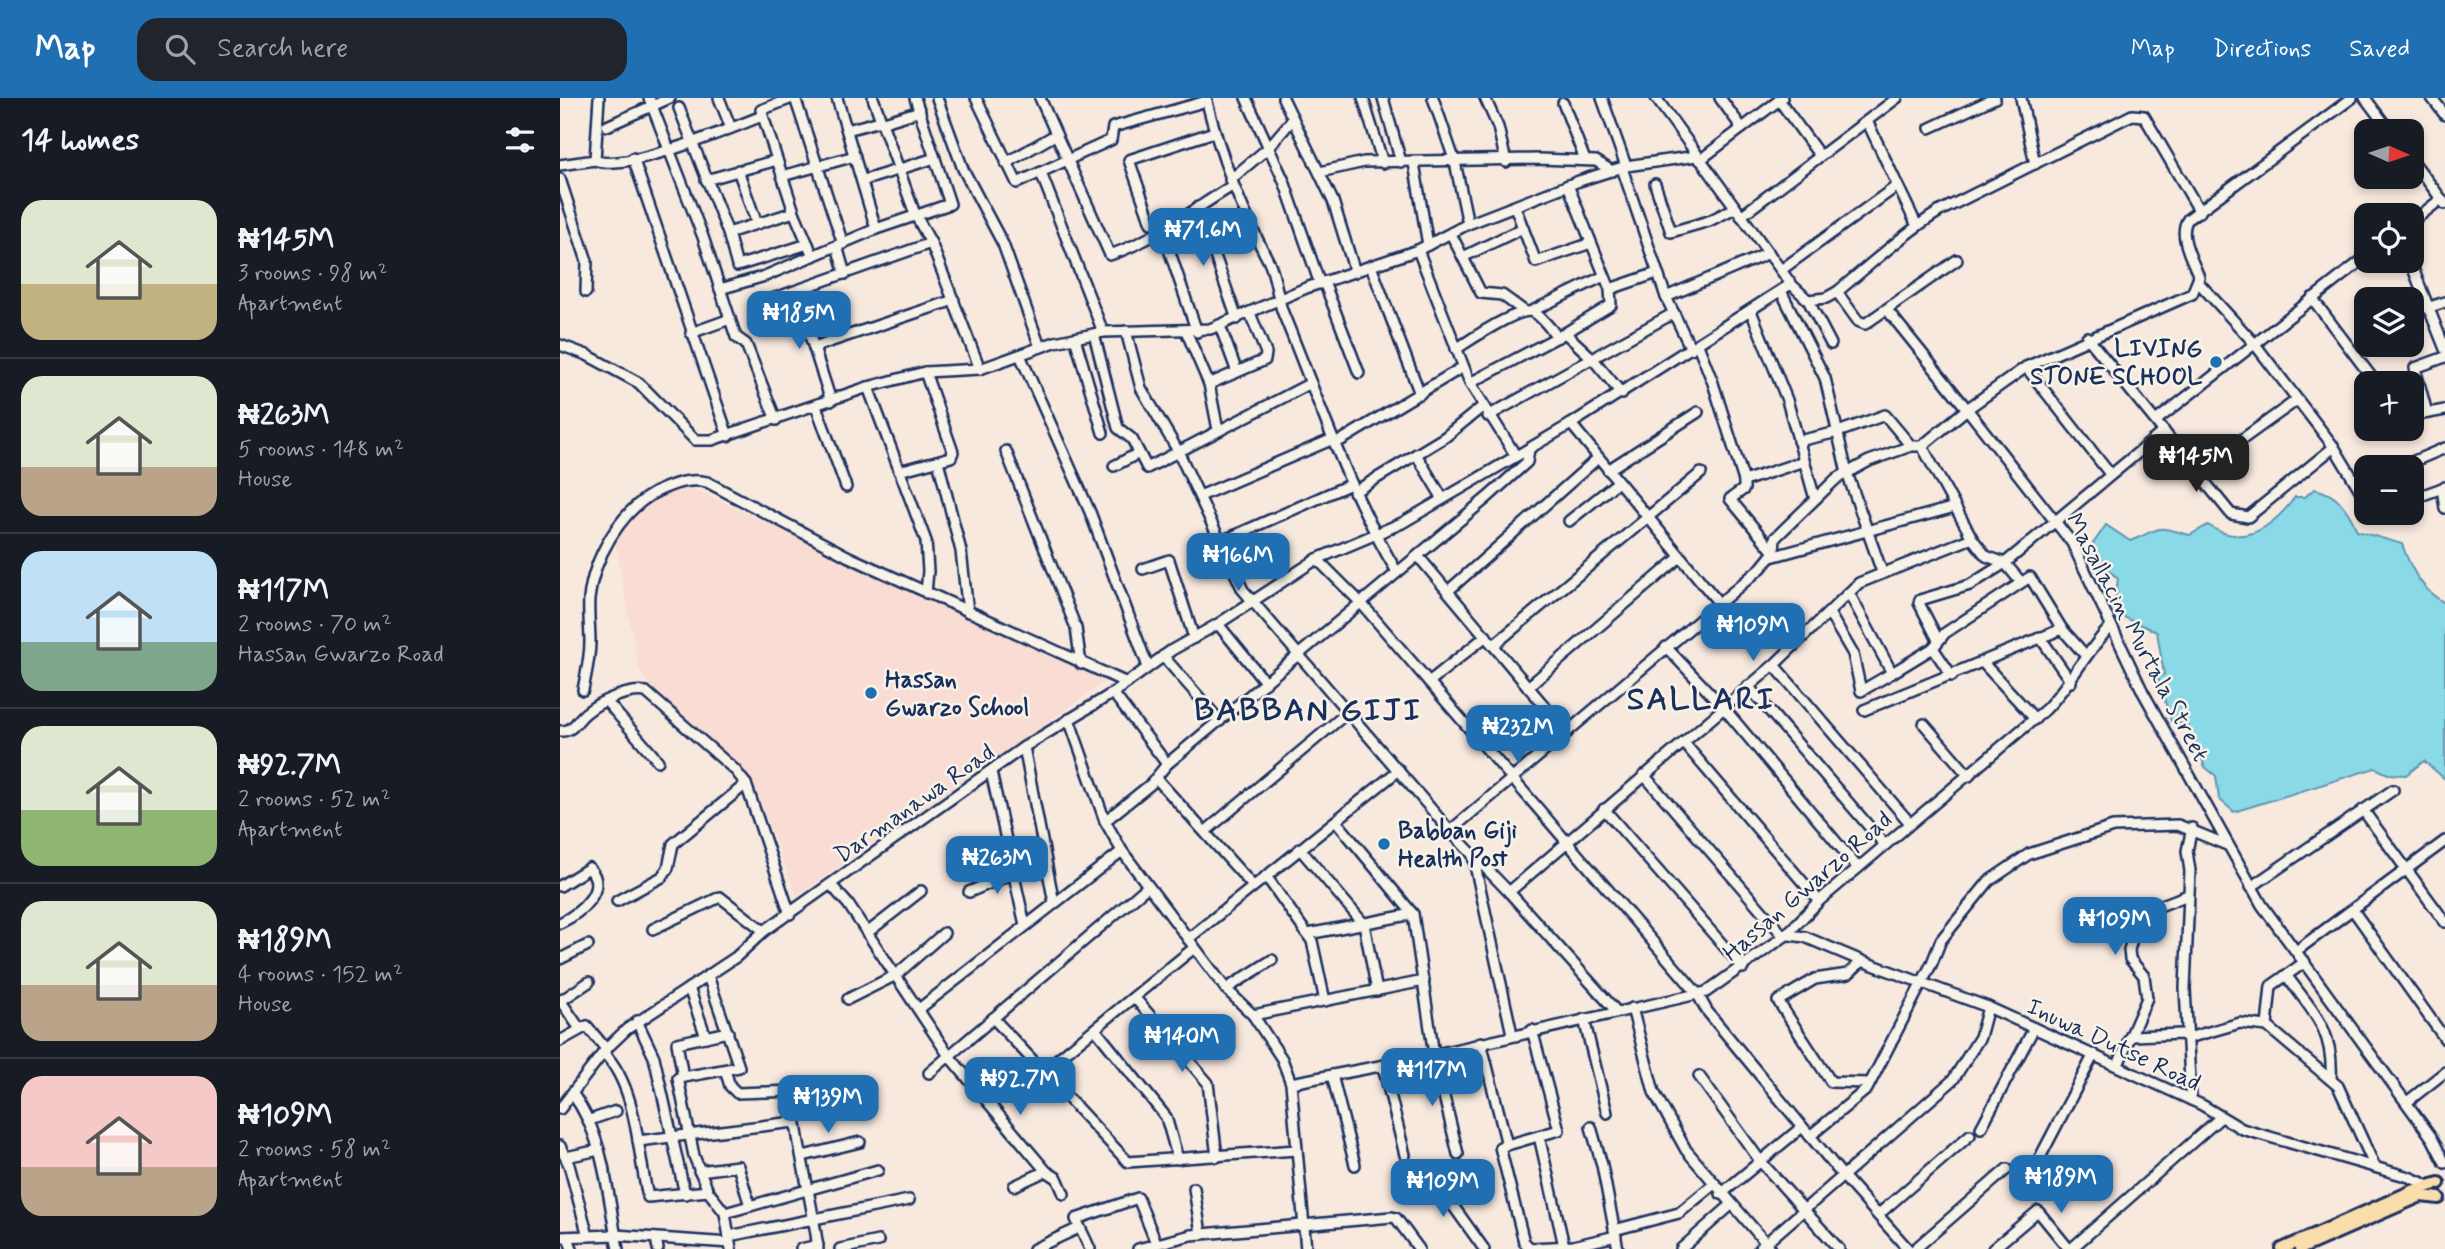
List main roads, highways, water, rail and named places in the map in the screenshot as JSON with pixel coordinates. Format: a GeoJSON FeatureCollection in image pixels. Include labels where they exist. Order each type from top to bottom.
{"type":"FeatureCollection","features":[{"type":"Feature","properties":{"kind":"main road"},"geometry":{"type":"LineString","coordinates":[[2282,1249],[2427,1185],[2442,1182]]}},
{"type":"Feature","properties":{"kind":"main road"},"geometry":{"type":"LineString","coordinates":[[2442,1182],[2435,1192],[2443,1200]]}},
{"type":"Feature","properties":{"kind":"main road"},"geometry":{"type":"LineString","coordinates":[[2300,1249],[2421,1196],[2443,1200]]}},
{"type":"Feature","properties":{"kind":"water"},"geometry":{"type":"Polygon","coordinates":[[[2314,489],[2329,494],[2341,504],[2357,531],[2402,544],[2418,578],[2430,592],[2445,603],[2445,779],[2424,761],[2406,775],[2388,774],[2375,768],[2234,812],[2219,799],[2216,776],[2205,767],[2189,727],[2171,721],[2158,678],[2164,674],[2157,632],[2119,615],[2114,610],[2118,579],[2088,551],[2106,525],[2130,541],[2158,529],[2190,535],[2208,525],[2221,532],[2245,535],[2267,525],[2295,497],[2305,497],[2314,489]]]}},
{"type":"Feature","properties":{"kind":"place","name":"LIVING STONE SCHOOL"},"geometry":{"type":"Point","coordinates":[2216,362]}},
{"type":"Feature","properties":{"kind":"place","name":"Hassan Gwarzo School"},"geometry":{"type":"Point","coordinates":[871,693]}},
{"type":"Feature","properties":{"kind":"place","name":"Babban Giji Health Post"},"geometry":{"type":"Point","coordinates":[1384,844]}},
{"type":"Feature","properties":{"kind":"district","name":"SALLARI"},"geometry":{"type":"Point","coordinates":[1701,698]}},
{"type":"Feature","properties":{"kind":"district","name":"BABBAN GIJI"},"geometry":{"type":"Point","coordinates":[1308,709]}}]}
